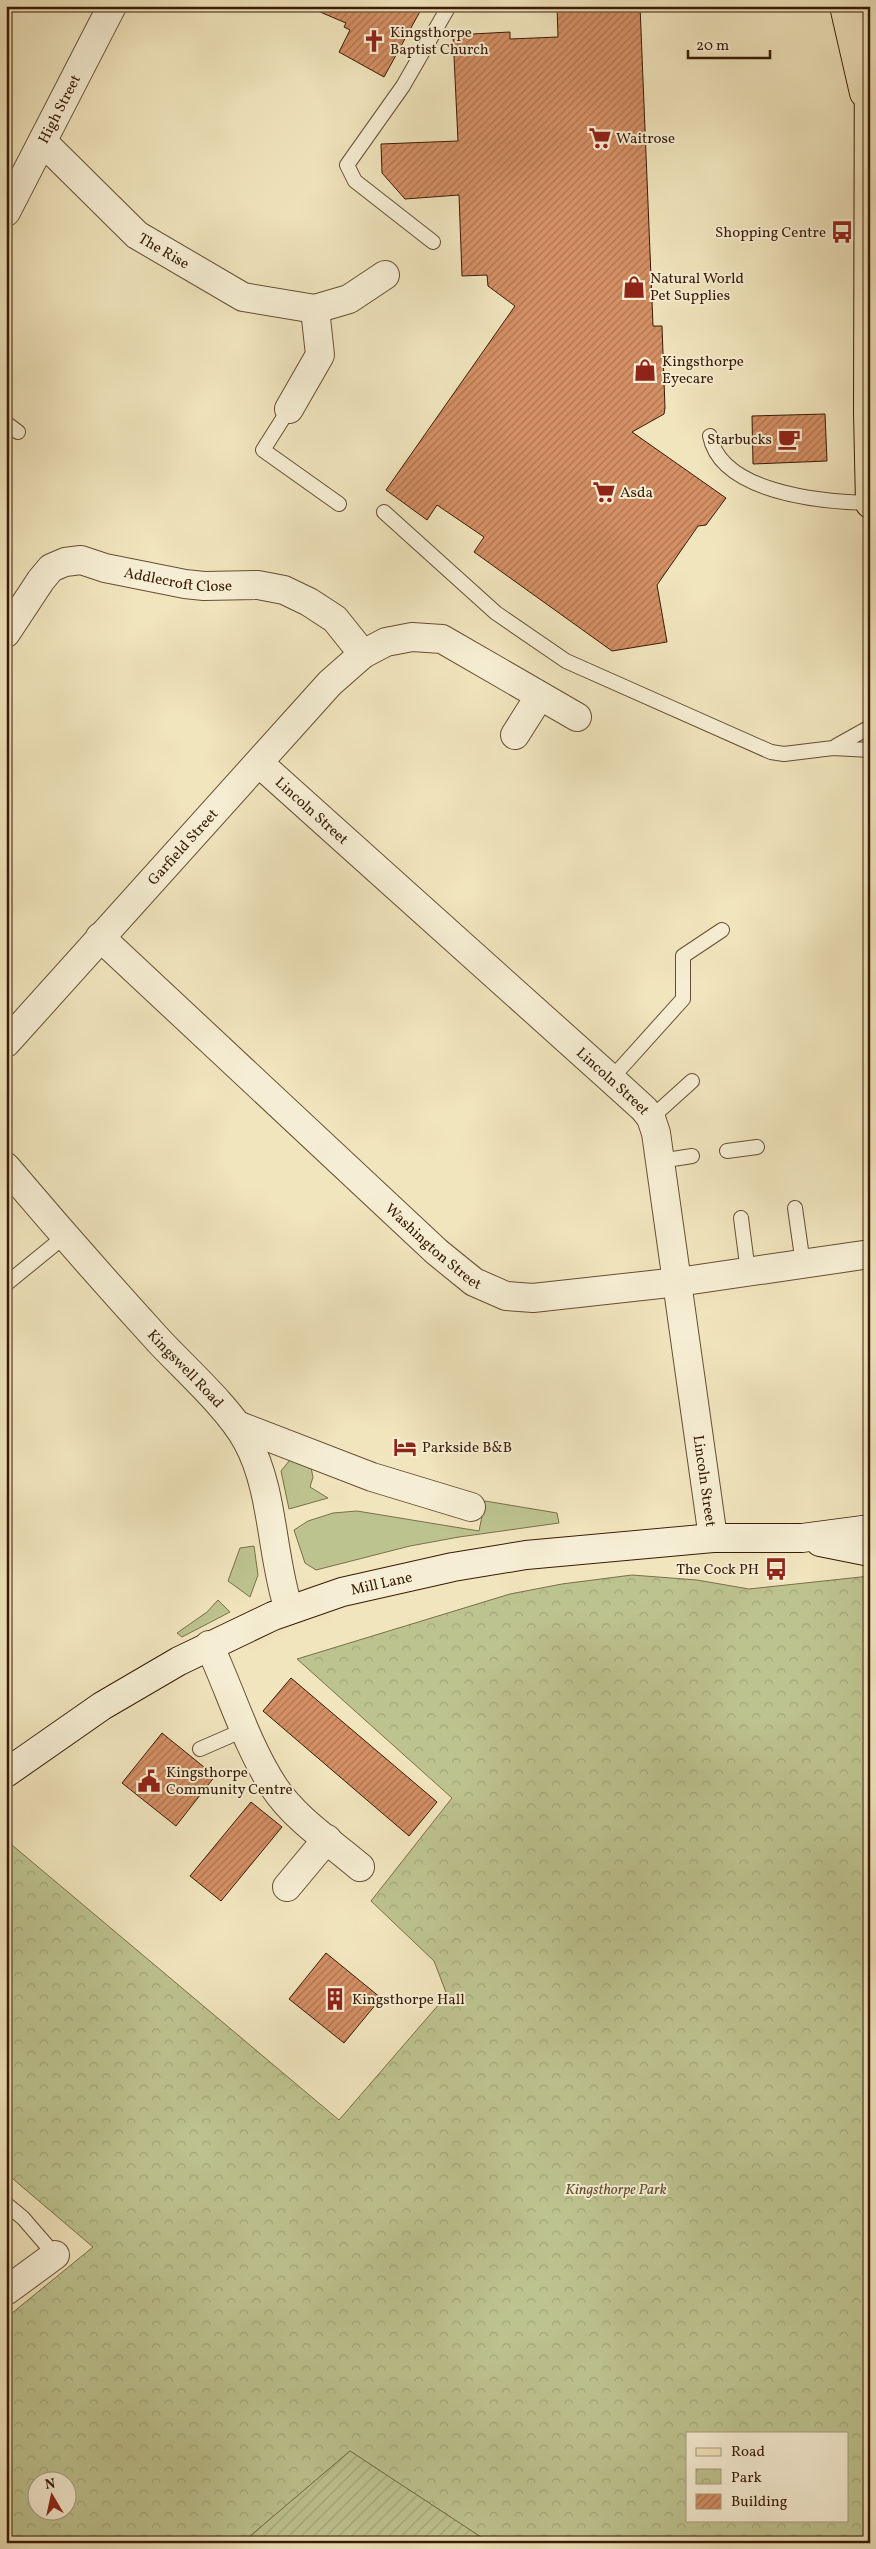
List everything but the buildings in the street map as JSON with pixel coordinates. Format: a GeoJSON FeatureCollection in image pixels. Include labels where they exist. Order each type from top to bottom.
{"type":"FeatureCollection","features":[{"type":"Feature","properties":{"kind":"main road"},"geometry":{"type":"LineString","coordinates":[[844,6],[869,114]]}},
{"type":"Feature","properties":{"kind":"main road"},"geometry":{"type":"LineString","coordinates":[[868,6],[870,503]]}},
{"type":"Feature","properties":{"kind":"street","name":"High Street"},"geometry":{"type":"LineString","coordinates":[[6,212],[44,142],[112,6]]}},
{"type":"Feature","properties":{"kind":"street","name":"The Rise"},"geometry":{"type":"LineString","coordinates":[[44,142],[137,235],[243,297],[315,309],[349,299],[385,275]]}},
{"type":"Feature","properties":{"kind":"street"},"geometry":{"type":"LineString","coordinates":[[289,409],[320,355],[315,309]]}},
{"type":"Feature","properties":{"kind":"street","name":"Addlecroft Close"},"geometry":{"type":"LineString","coordinates":[[6,633],[51,568],[65,562],[81,560],[105,568],[184,584],[204,586],[258,584],[284,590],[309,602],[335,618],[363,654]]}},
{"type":"Feature","properties":{"kind":"street","name":"Garfield Street"},"geometry":{"type":"LineString","coordinates":[[6,1043],[330,683],[363,654],[386,642],[412,637],[442,639],[539,697],[577,717]]}},
{"type":"Feature","properties":{"kind":"street"},"geometry":{"type":"LineString","coordinates":[[515,735],[539,697]]}},
{"type":"Feature","properties":{"kind":"street","name":"Lincoln Street"},"geometry":{"type":"LineString","coordinates":[[259,763],[611,1079],[651,1118],[660,1161],[678,1282],[712,1531]]}},
{"type":"Feature","properties":{"kind":"street","name":"Washington Street"},"geometry":{"type":"LineString","coordinates":[[100,937],[437,1252],[474,1282],[506,1296],[533,1298],[678,1282],[870,1254]]}},
{"type":"Feature","properties":{"kind":"street","name":"Kingswell Road"},"geometry":{"type":"LineString","coordinates":[[6,1167],[65,1236],[237,1425],[247,1440],[256,1461],[281,1584],[289,1610]]}},
{"type":"Feature","properties":{"kind":"street"},"geometry":{"type":"LineString","coordinates":[[237,1425],[372,1477],[471,1507]]}},
{"type":"Feature","properties":{"kind":"street"},"geometry":{"type":"LineString","coordinates":[[712,1531],[772,1522],[870,1515]]}},
{"type":"Feature","properties":{"kind":"street","name":"Mill Lane"},"geometry":{"type":"LineString","coordinates":[[802,1538],[870,1529]]}},
{"type":"Feature","properties":{"kind":"street","name":"Mill Lane"},"geometry":{"type":"LineString","coordinates":[[6,1773],[102,1706],[209,1645],[289,1610],[380,1583],[489,1560],[712,1531],[802,1538],[870,1552]]}},
{"type":"Feature","properties":{"kind":"street"},"geometry":{"type":"LineString","coordinates":[[209,1645],[246,1729],[275,1788],[298,1814],[360,1867]]}},
{"type":"Feature","properties":{"kind":"street"},"geometry":{"type":"LineString","coordinates":[[287,1887],[327,1839]]}},
{"type":"Feature","properties":{"kind":"street"},"geometry":{"type":"LineString","coordinates":[[6,2291],[54,2255]]}},
{"type":"Feature","properties":{"kind":"lane"},"geometry":{"type":"LineString","coordinates":[[434,242],[355,181],[347,165],[403,86],[449,6]]}},
{"type":"Feature","properties":{"kind":"lane"},"geometry":{"type":"LineString","coordinates":[[289,409],[263,450],[339,504]]}},
{"type":"Feature","properties":{"kind":"lane"},"geometry":{"type":"LineString","coordinates":[[6,423],[18,432]]}},
{"type":"Feature","properties":{"kind":"lane"},"geometry":{"type":"LineString","coordinates":[[710,436],[715,453],[725,465],[752,482],[805,496],[870,503]]}},
{"type":"Feature","properties":{"kind":"lane"},"geometry":{"type":"LineString","coordinates":[[384,512],[496,612],[566,661],[771,752],[784,754],[833,748],[870,750]]}},
{"type":"Feature","properties":{"kind":"lane"},"geometry":{"type":"LineString","coordinates":[[833,748],[870,728]]}},
{"type":"Feature","properties":{"kind":"lane"},"geometry":{"type":"LineString","coordinates":[[611,1079],[683,999],[683,956],[722,930]]}},
{"type":"Feature","properties":{"kind":"lane"},"geometry":{"type":"LineString","coordinates":[[651,1118],[692,1081]]}},
{"type":"Feature","properties":{"kind":"lane"},"geometry":{"type":"LineString","coordinates":[[727,1151],[757,1147]]}},
{"type":"Feature","properties":{"kind":"lane"},"geometry":{"type":"LineString","coordinates":[[660,1161],[692,1156]]}},
{"type":"Feature","properties":{"kind":"lane"},"geometry":{"type":"LineString","coordinates":[[795,1208],[803,1264]]}},
{"type":"Feature","properties":{"kind":"lane"},"geometry":{"type":"LineString","coordinates":[[741,1218],[748,1272]]}},
{"type":"Feature","properties":{"kind":"lane"},"geometry":{"type":"LineString","coordinates":[[6,1284],[65,1236]]}},
{"type":"Feature","properties":{"kind":"lane"},"geometry":{"type":"LineString","coordinates":[[200,1749],[246,1729]]}},
{"type":"Feature","properties":{"kind":"lane"},"geometry":{"type":"LineString","coordinates":[[6,2204],[23,2218],[54,2255]]}},
{"type":"Feature","properties":{"kind":"green space"},"geometry":{"type":"Polygon","coordinates":[[[290,1460],[310,1463],[313,1477],[310,1487],[328,1498],[289,1509],[281,1471],[290,1460]]]}},
{"type":"Feature","properties":{"kind":"green space"},"geometry":{"type":"Polygon","coordinates":[[[485,1501],[557,1513],[559,1523],[410,1546],[316,1570],[305,1563],[294,1530],[308,1521],[333,1513],[357,1511],[479,1531],[485,1501]]]}},
{"type":"Feature","properties":{"kind":"green space"},"geometry":{"type":"Polygon","coordinates":[[[254,1546],[258,1575],[250,1597],[228,1581],[240,1548],[254,1546]]]}},
{"type":"Feature","properties":{"kind":"green space","name":"Kingsthorpe Park"},"geometry":{"type":"Polygon","coordinates":[[[632,1575],[697,1580],[749,1589],[870,1576],[870,2543],[490,2543],[350,2451],[242,2543],[6,2543],[6,2318],[93,2247],[6,2173],[6,1840],[339,2120],[447,1995],[434,1961],[371,1901],[452,1798],[297,1659],[510,1594],[562,1584],[632,1575]]]}},
{"type":"Feature","properties":{"kind":"green space"},"geometry":{"type":"Polygon","coordinates":[[[218,1600],[230,1612],[182,1637],[177,1633],[207,1612],[218,1600]]]}},
{"type":"Feature","properties":{"kind":"green space"},"geometry":{"type":"Polygon","coordinates":[[[350,2451],[490,2543],[242,2543],[350,2451]]]}},
{"type":"Feature","properties":{"kind":"place","name":"Kingsthorpe Baptist Church"},"geometry":{"type":"Point","coordinates":[374,41]}},
{"type":"Feature","properties":{"kind":"place","name":"Waitrose"},"geometry":{"type":"Point","coordinates":[600,138]}},
{"type":"Feature","properties":{"kind":"place","name":"Shopping Centre"},"geometry":{"type":"Point","coordinates":[842,232]}},
{"type":"Feature","properties":{"kind":"place","name":"Natural World Pet Supplies"},"geometry":{"type":"Point","coordinates":[634,287]}},
{"type":"Feature","properties":{"kind":"place","name":"Kingsthorpe Eyecare"},"geometry":{"type":"Point","coordinates":[645,370]}},
{"type":"Feature","properties":{"kind":"place","name":"Starbucks"},"geometry":{"type":"Point","coordinates":[789,439]}},
{"type":"Feature","properties":{"kind":"place","name":"Asda"},"geometry":{"type":"Point","coordinates":[604,492]}},
{"type":"Feature","properties":{"kind":"place","name":"Parkside B&B"},"geometry":{"type":"Point","coordinates":[405,1447]}},
{"type":"Feature","properties":{"kind":"place","name":"The Cock PH"},"geometry":{"type":"Point","coordinates":[776,1569]}},
{"type":"Feature","properties":{"kind":"place","name":"Kingsthorpe Community Centre"},"geometry":{"type":"Point","coordinates":[149,1781]}},
{"type":"Feature","properties":{"kind":"place","name":"Kingsthorpe Hall"},"geometry":{"type":"Point","coordinates":[335,1999]}}]}
